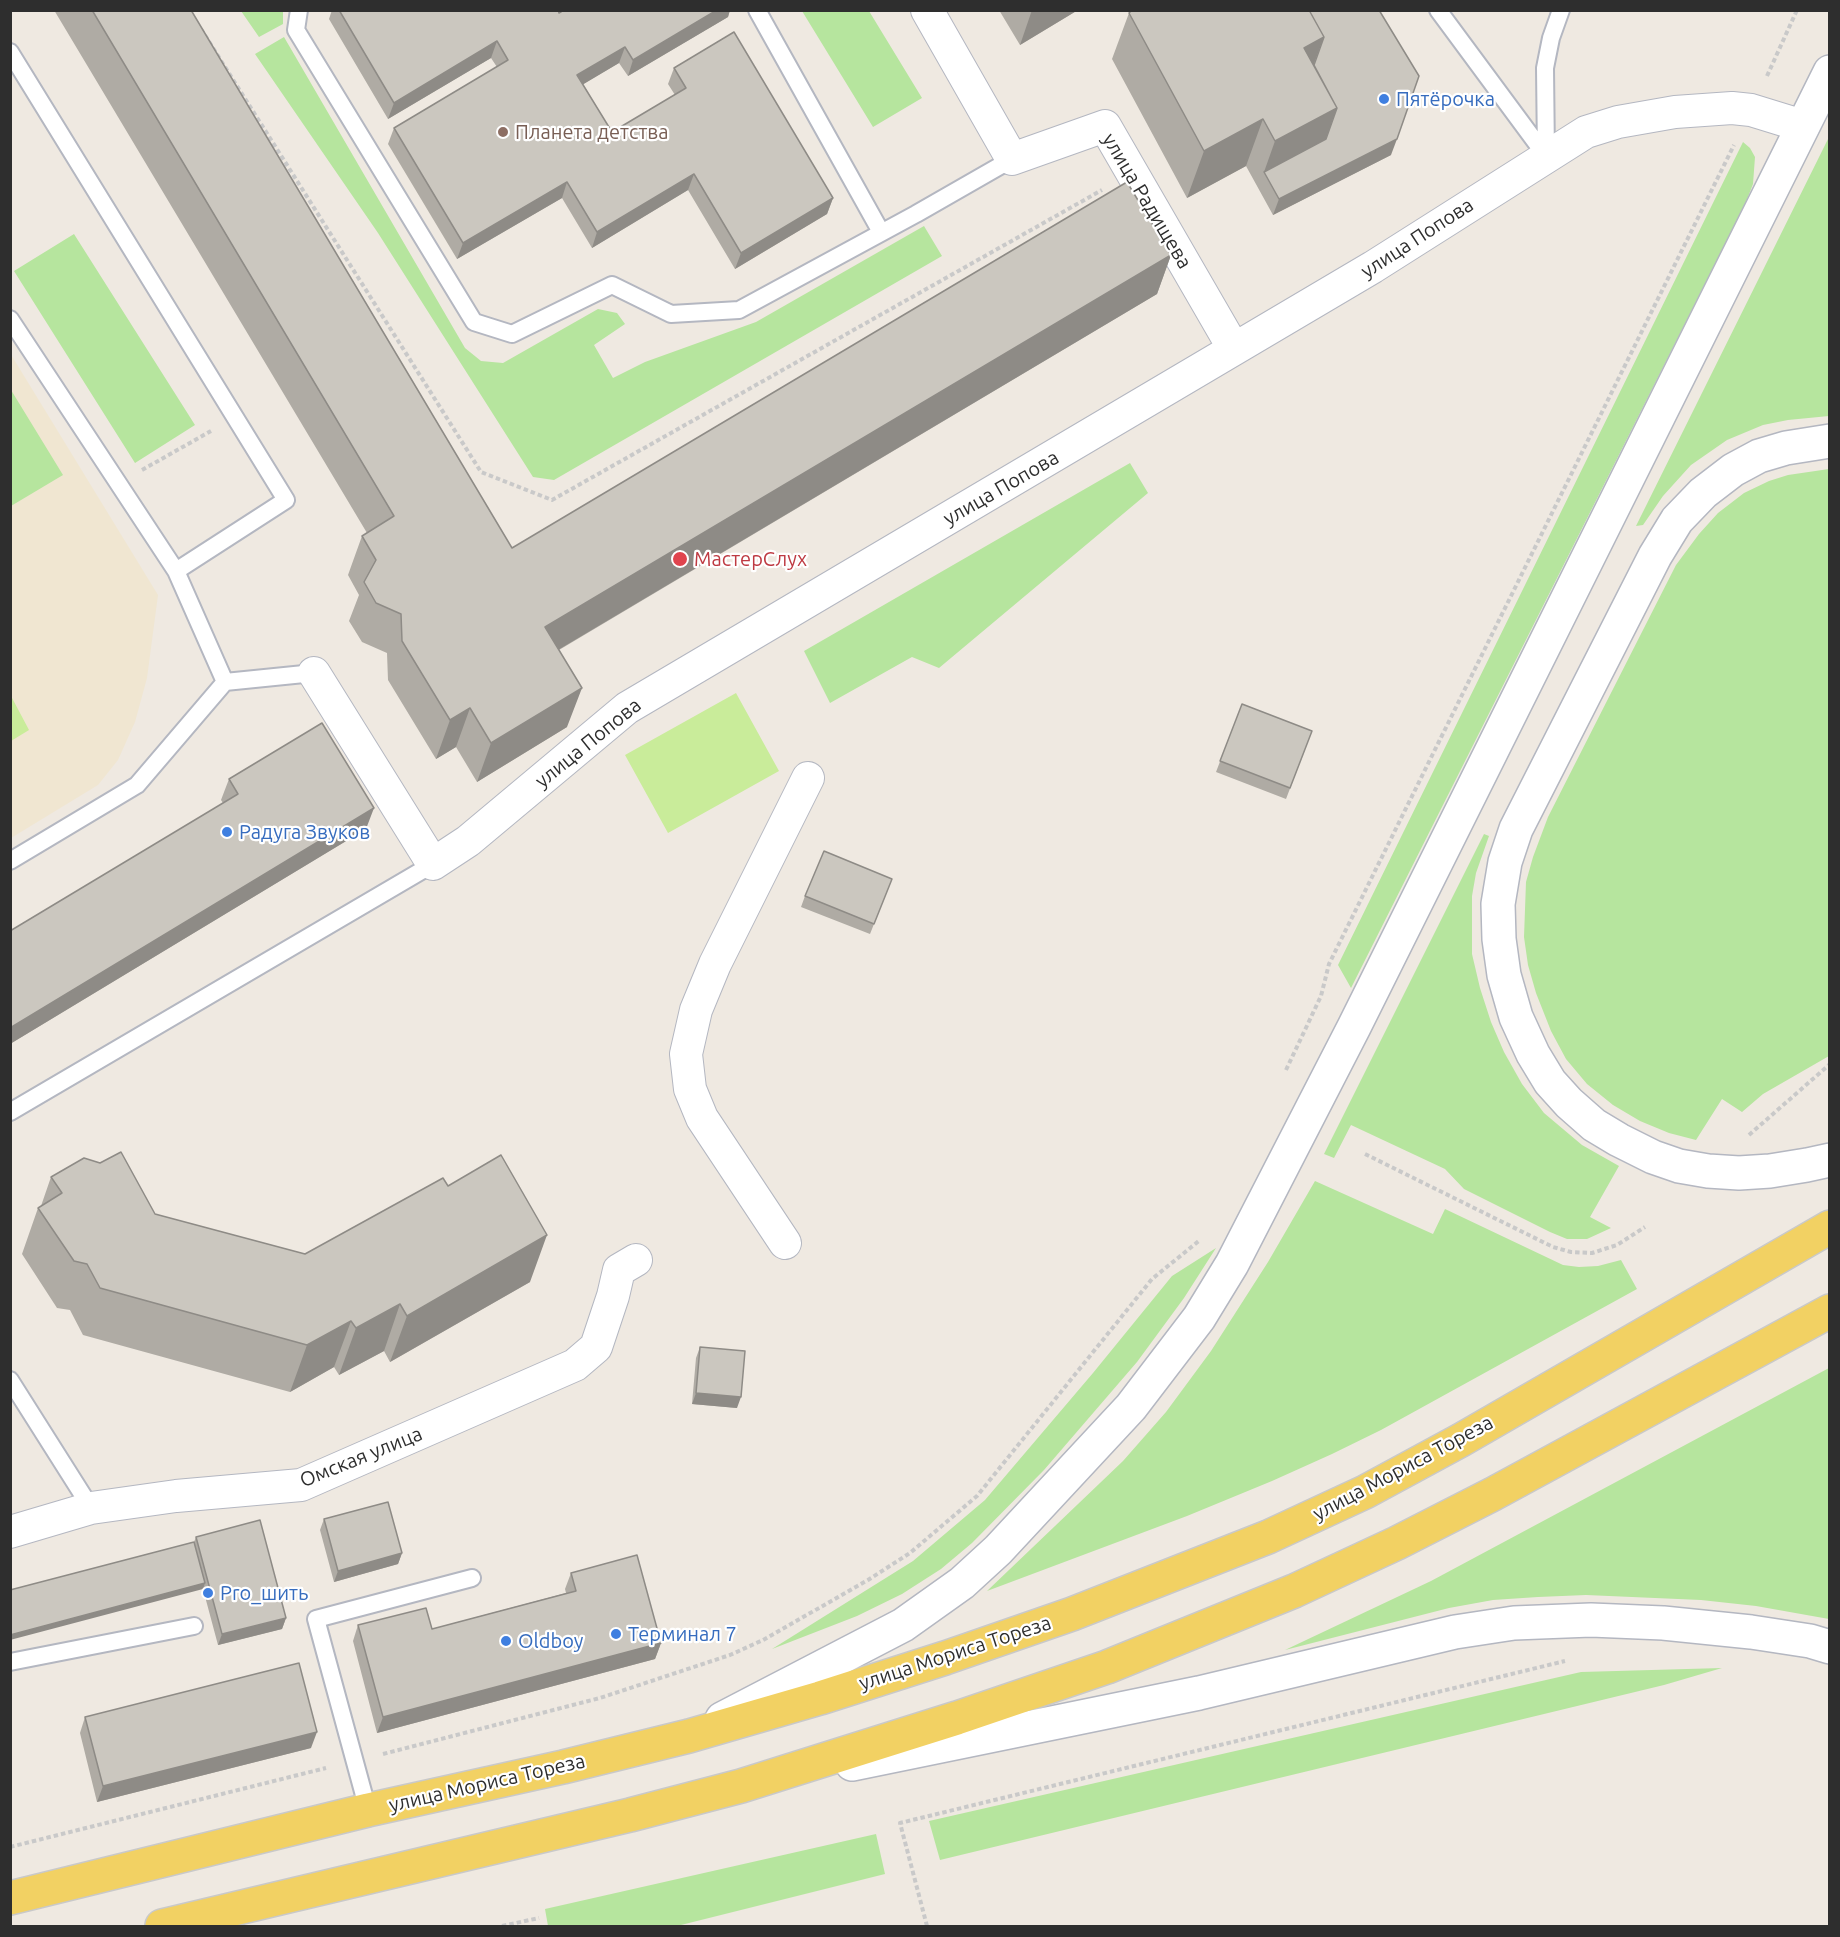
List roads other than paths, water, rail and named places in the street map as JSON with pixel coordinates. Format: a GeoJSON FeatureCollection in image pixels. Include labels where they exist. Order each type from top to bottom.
{"type":"FeatureCollection","features":[{"type":"Feature","properties":{"kind":"main road","name":"улица Мориса Тореза"},"geometry":{"type":"LineString","coordinates":[[10,1898],[368,1810],[563,1767],[688,1736],[820,1698],[956,1655],[1072,1614],[1268,1537],[1365,1492],[1461,1440],[1830,1227]]}},
{"type":"Feature","properties":{"kind":"main road"},"geometry":{"type":"LineString","coordinates":[[162,1926],[630,1815],[741,1786],[957,1718],[1107,1667],[1294,1591],[1397,1543],[1493,1494],[1830,1311]]}},
{"type":"Feature","properties":{"kind":"street"},"geometry":{"type":"LineString","coordinates":[[927,10],[1012,159]]}},
{"type":"Feature","properties":{"kind":"street"},"geometry":{"type":"LineString","coordinates":[[688,1736],[903,1625],[962,1583],[999,1550],[1131,1407],[1199,1318],[1232,1264],[1354,1027],[1830,72]]}},
{"type":"Feature","properties":{"kind":"street","name":"улица Попова"},"geometry":{"type":"LineString","coordinates":[[433,864],[468,841],[627,708],[1373,267],[1586,132],[1618,122],[1675,112],[1732,108],[1751,110],[1803,126]]}},
{"type":"Feature","properties":{"kind":"street","name":"улица Радищева"},"geometry":{"type":"LineString","coordinates":[[1012,159],[1105,126],[1234,349]]}},
{"type":"Feature","properties":{"kind":"street"},"geometry":{"type":"LineString","coordinates":[[1830,441],[1786,448],[1759,456],[1733,470],[1703,493],[1677,520],[1655,556],[1516,829],[1505,862],[1498,904],[1499,939],[1504,975],[1516,1017],[1533,1054],[1550,1082],[1594,1125],[1653,1157],[1679,1166],[1708,1172],[1770,1171],[1830,1160]]}},
{"type":"Feature","properties":{"kind":"street"},"geometry":{"type":"LineString","coordinates":[[314,673],[433,864]]}},
{"type":"Feature","properties":{"kind":"street"},"geometry":{"type":"LineString","coordinates":[[785,1243],[702,1118],[690,1089],[686,1053],[696,1010],[715,964],[808,778]]}},
{"type":"Feature","properties":{"kind":"street","name":"Омская улица"},"geometry":{"type":"LineString","coordinates":[[10,1532],[91,1508],[176,1496],[301,1485],[575,1365],[596,1347],[619,1270],[636,1260]]}},
{"type":"Feature","properties":{"kind":"street"},"geometry":{"type":"LineString","coordinates":[[741,1786],[1199,1693],[1455,1632],[1514,1623],[1592,1620],[1663,1623],[1751,1632],[1810,1641],[1830,1647]]}},
{"type":"Feature","properties":{"kind":"lane"},"geometry":{"type":"LineString","coordinates":[[299,10],[296,30],[474,322],[512,334],[612,285],[671,314],[739,310],[1012,159]]}},
{"type":"Feature","properties":{"kind":"lane"},"geometry":{"type":"LineString","coordinates":[[757,10],[881,232]]}},
{"type":"Feature","properties":{"kind":"lane"},"geometry":{"type":"LineString","coordinates":[[1438,10],[1546,156]]}},
{"type":"Feature","properties":{"kind":"lane"},"geometry":{"type":"LineString","coordinates":[[1546,156],[1545,68],[1551,38],[1561,10]]}},
{"type":"Feature","properties":{"kind":"lane"},"geometry":{"type":"LineString","coordinates":[[10,52],[286,500],[176,571]]}},
{"type":"Feature","properties":{"kind":"lane"},"geometry":{"type":"LineString","coordinates":[[10,319],[176,571],[225,682]]}},
{"type":"Feature","properties":{"kind":"lane"},"geometry":{"type":"LineString","coordinates":[[10,861],[137,785],[225,682],[314,673]]}},
{"type":"Feature","properties":{"kind":"lane"},"geometry":{"type":"LineString","coordinates":[[10,1112],[433,864]]}},
{"type":"Feature","properties":{"kind":"lane"},"geometry":{"type":"LineString","coordinates":[[10,1380],[91,1508]]}},
{"type":"Feature","properties":{"kind":"lane"},"geometry":{"type":"LineString","coordinates":[[368,1810],[315,1619],[472,1578]]}},
{"type":"Feature","properties":{"kind":"lane"},"geometry":{"type":"LineString","coordinates":[[10,1662],[194,1626]]}},
{"type":"Feature","properties":{"kind":"place","name":"Пятёрочка"},"geometry":{"type":"Point","coordinates":[1384,99]}},
{"type":"Feature","properties":{"kind":"place","name":"Планета детства"},"geometry":{"type":"Point","coordinates":[503,132]}},
{"type":"Feature","properties":{"kind":"place","name":"МастерСлух"},"geometry":{"type":"Point","coordinates":[680,559]}},
{"type":"Feature","properties":{"kind":"place","name":"Радуга Звуков"},"geometry":{"type":"Point","coordinates":[227,832]}},
{"type":"Feature","properties":{"kind":"place","name":"Pro_шить"},"geometry":{"type":"Point","coordinates":[208,1593]}},
{"type":"Feature","properties":{"kind":"place","name":"Терминал 7"},"geometry":{"type":"Point","coordinates":[616,1634]}},
{"type":"Feature","properties":{"kind":"place","name":"Oldboy"},"geometry":{"type":"Point","coordinates":[506,1641]}}]}
